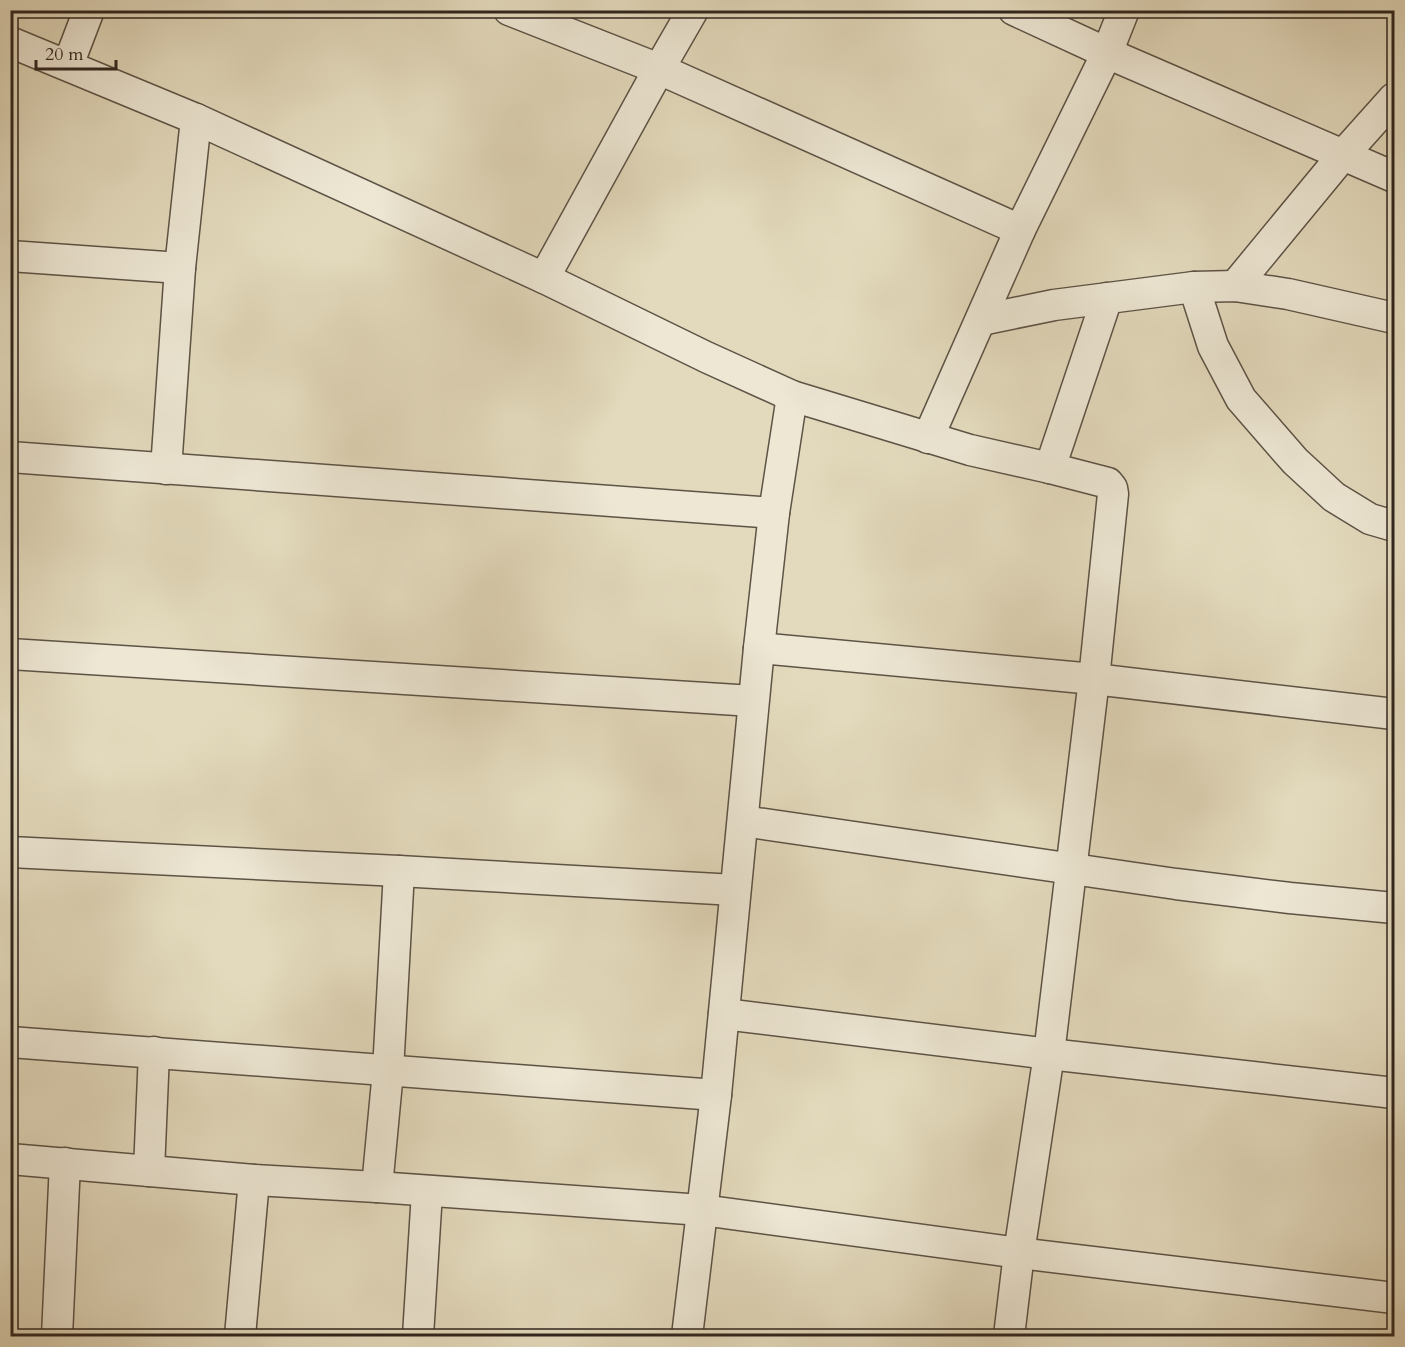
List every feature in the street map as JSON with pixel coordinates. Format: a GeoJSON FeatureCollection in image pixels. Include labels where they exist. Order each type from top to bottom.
{"type":"FeatureCollection","features":[{"type":"Feature","properties":{"kind":"street"},"geometry":{"type":"LineString","coordinates":[[68,65],[89,10]]}},
{"type":"Feature","properties":{"kind":"street"},"geometry":{"type":"LineString","coordinates":[[509,10],[659,69],[1020,230]]}},
{"type":"Feature","properties":{"kind":"street"},"geometry":{"type":"LineString","coordinates":[[544,278],[693,10]]}},
{"type":"Feature","properties":{"kind":"street"},"geometry":{"type":"LineString","coordinates":[[1014,10],[1107,53],[1395,177]]}},
{"type":"Feature","properties":{"kind":"street"},"geometry":{"type":"LineString","coordinates":[[928,438],[1020,230],[1107,53],[1124,10]]}},
{"type":"Feature","properties":{"kind":"street"},"geometry":{"type":"LineString","coordinates":[[10,42],[196,119],[544,278],[792,396],[970,450],[1108,483],[1112,488],[1094,679],[1049,1054],[1009,1336]]}},
{"type":"Feature","properties":{"kind":"street"},"geometry":{"type":"LineString","coordinates":[[1235,286],[1343,155],[1395,98]]}},
{"type":"Feature","properties":{"kind":"street"},"geometry":{"type":"LineString","coordinates":[[166,469],[180,268],[196,119]]}},
{"type":"Feature","properties":{"kind":"street"},"geometry":{"type":"LineString","coordinates":[[10,256],[180,268]]}},
{"type":"Feature","properties":{"kind":"street"},"geometry":{"type":"LineString","coordinates":[[981,320],[1054,305],[1194,287],[1235,286],[1288,294],[1395,318]]}},
{"type":"Feature","properties":{"kind":"street"},"geometry":{"type":"LineString","coordinates":[[1194,287],[1213,346],[1241,399],[1295,461],[1334,497],[1370,519],[1395,526]]}},
{"type":"Feature","properties":{"kind":"street"},"geometry":{"type":"LineString","coordinates":[[1050,468],[1107,298]]}},
{"type":"Feature","properties":{"kind":"street"},"geometry":{"type":"LineString","coordinates":[[687,1336],[716,1095],[753,701],[774,513],[792,396]]}},
{"type":"Feature","properties":{"kind":"street"},"geometry":{"type":"LineString","coordinates":[[10,457],[774,513]]}},
{"type":"Feature","properties":{"kind":"street"},"geometry":{"type":"LineString","coordinates":[[759,648],[1094,679],[1395,714]]}},
{"type":"Feature","properties":{"kind":"street"},"geometry":{"type":"LineString","coordinates":[[10,654],[753,701]]}},
{"type":"Feature","properties":{"kind":"street"},"geometry":{"type":"LineString","coordinates":[[743,821],[1176,884],[1395,908]]}},
{"type":"Feature","properties":{"kind":"street"},"geometry":{"type":"LineString","coordinates":[[10,852],[735,890]]}},
{"type":"Feature","properties":{"kind":"street"},"geometry":{"type":"LineString","coordinates":[[377,1187],[388,1071],[399,871]]}},
{"type":"Feature","properties":{"kind":"street"},"geometry":{"type":"LineString","coordinates":[[724,1014],[1395,1093]]}},
{"type":"Feature","properties":{"kind":"street"},"geometry":{"type":"LineString","coordinates":[[10,1042],[716,1095]]}},
{"type":"Feature","properties":{"kind":"street"},"geometry":{"type":"LineString","coordinates":[[149,1171],[154,1052]]}},
{"type":"Feature","properties":{"kind":"street"},"geometry":{"type":"LineString","coordinates":[[10,1159],[254,1180],[702,1210],[1019,1253],[1395,1298]]}},
{"type":"Feature","properties":{"kind":"street"},"geometry":{"type":"LineString","coordinates":[[57,1336],[65,1163]]}},
{"type":"Feature","properties":{"kind":"street"},"geometry":{"type":"LineString","coordinates":[[240,1336],[254,1180]]}},
{"type":"Feature","properties":{"kind":"street"},"geometry":{"type":"LineString","coordinates":[[418,1336],[427,1192]]}}]}
